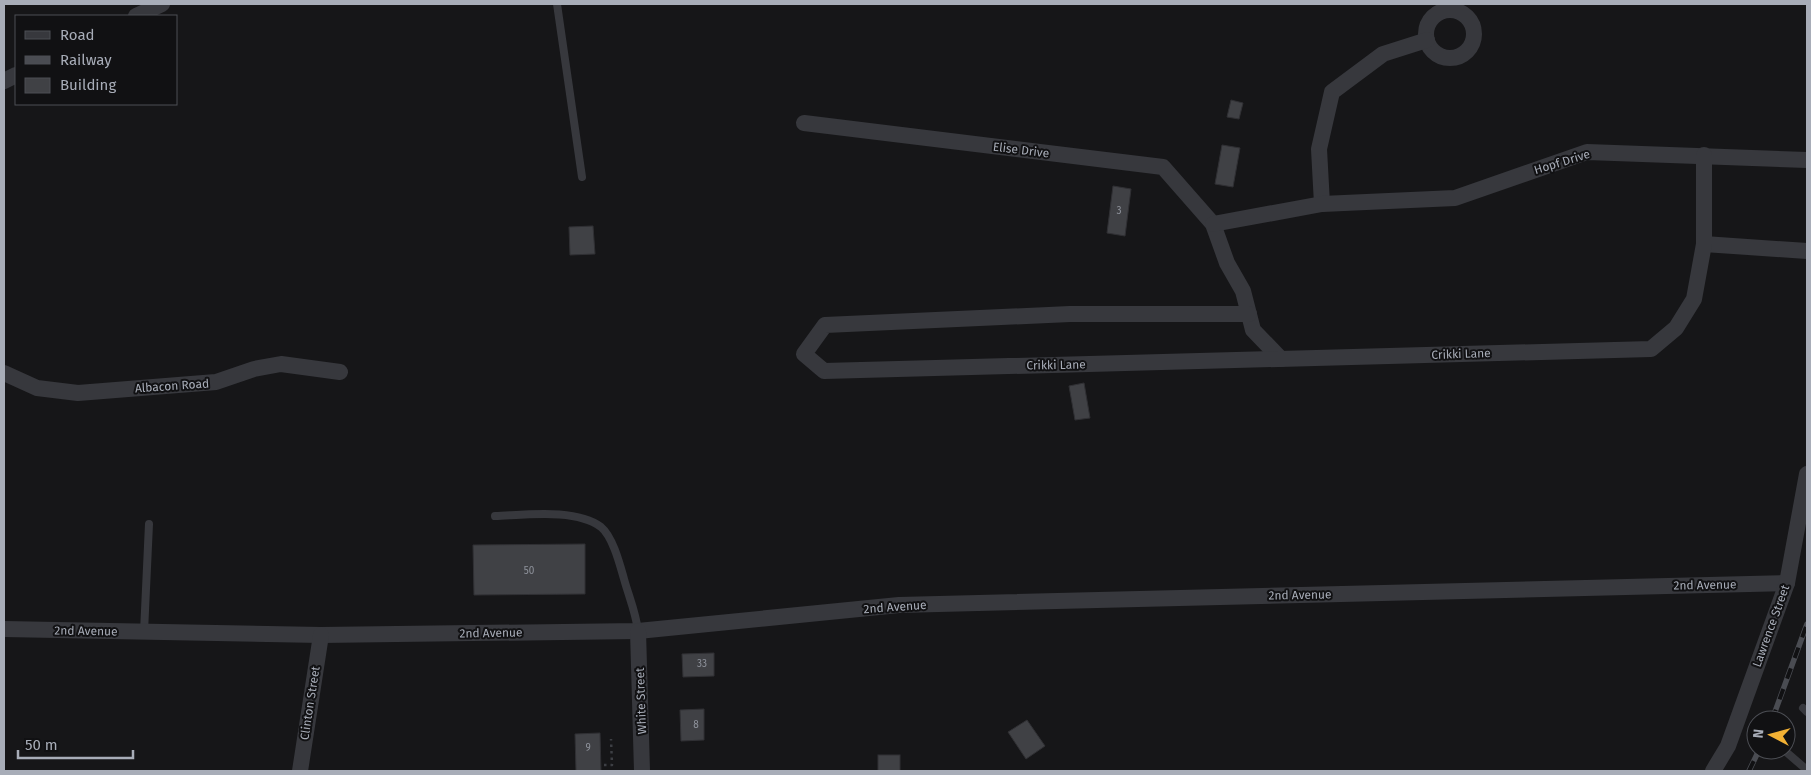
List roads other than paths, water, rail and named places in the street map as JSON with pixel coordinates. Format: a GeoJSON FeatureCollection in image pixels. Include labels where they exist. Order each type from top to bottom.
{"type":"FeatureCollection","features":[{"type":"Feature","properties":{"kind":"street"},"geometry":{"type":"LineString","coordinates":[[138,15],[162,4]]}},
{"type":"Feature","properties":{"kind":"street"},"geometry":{"type":"LineString","coordinates":[[1213,224],[1322,204],[1319,149],[1332,92],[1383,54],[1427,40]]}},
{"type":"Feature","properties":{"kind":"street","name":"Elise Drive"},"geometry":{"type":"LineString","coordinates":[[804,123],[1162,167],[1213,224],[1227,263],[1243,291],[1253,330],[1281,359]]}},
{"type":"Feature","properties":{"kind":"street","name":"Hopf Drive"},"geometry":{"type":"LineString","coordinates":[[1322,204],[1455,198],[1587,152],[1807,160]]}},
{"type":"Feature","properties":{"kind":"street","name":"Crikki Lane"},"geometry":{"type":"LineString","coordinates":[[1249,314],[1070,314],[825,325],[804,354],[824,371],[1651,349],[1676,328],[1694,299],[1704,244],[1704,156]]}},
{"type":"Feature","properties":{"kind":"street"},"geometry":{"type":"LineString","coordinates":[[1704,244],[1807,251]]}},
{"type":"Feature","properties":{"kind":"street","name":"Albacon Road"},"geometry":{"type":"LineString","coordinates":[[4,373],[37,388],[78,393],[216,382],[281,364],[340,372]]}},
{"type":"Feature","properties":{"kind":"street","name":"Lawrence Street"},"geometry":{"type":"LineString","coordinates":[[1713,771],[1728,746],[1787,583],[1807,474]]}},
{"type":"Feature","properties":{"kind":"street","name":"2nd Avenue"},"geometry":{"type":"LineString","coordinates":[[4,629],[321,635],[638,631],[900,606],[1787,583]]}},
{"type":"Feature","properties":{"kind":"street","name":"White Street"},"geometry":{"type":"LineString","coordinates":[[638,631],[642,771]]}},
{"type":"Feature","properties":{"kind":"street","name":"Clinton Street"},"geometry":{"type":"LineString","coordinates":[[300,771],[321,635]]}},
{"type":"Feature","properties":{"kind":"lane"},"geometry":{"type":"LineString","coordinates":[[557,4],[582,177]]}},
{"type":"Feature","properties":{"kind":"lane"},"geometry":{"type":"LineString","coordinates":[[495,516],[545,514],[578,517],[602,527],[616,553],[637,615],[638,631]]}},
{"type":"Feature","properties":{"kind":"lane"},"geometry":{"type":"LineString","coordinates":[[144,632],[150,524]]}},
{"type":"Feature","properties":{"kind":"lane"},"geometry":{"type":"LineString","coordinates":[[1795,760],[1807,770]]}},
{"type":"Feature","properties":{"kind":"railway"},"geometry":{"type":"LineString","coordinates":[[1776,710],[1807,624]]}},
{"type":"Feature","properties":{"kind":"railway"},"geometry":{"type":"LineString","coordinates":[[1749,771],[1754,760]]}}]}
